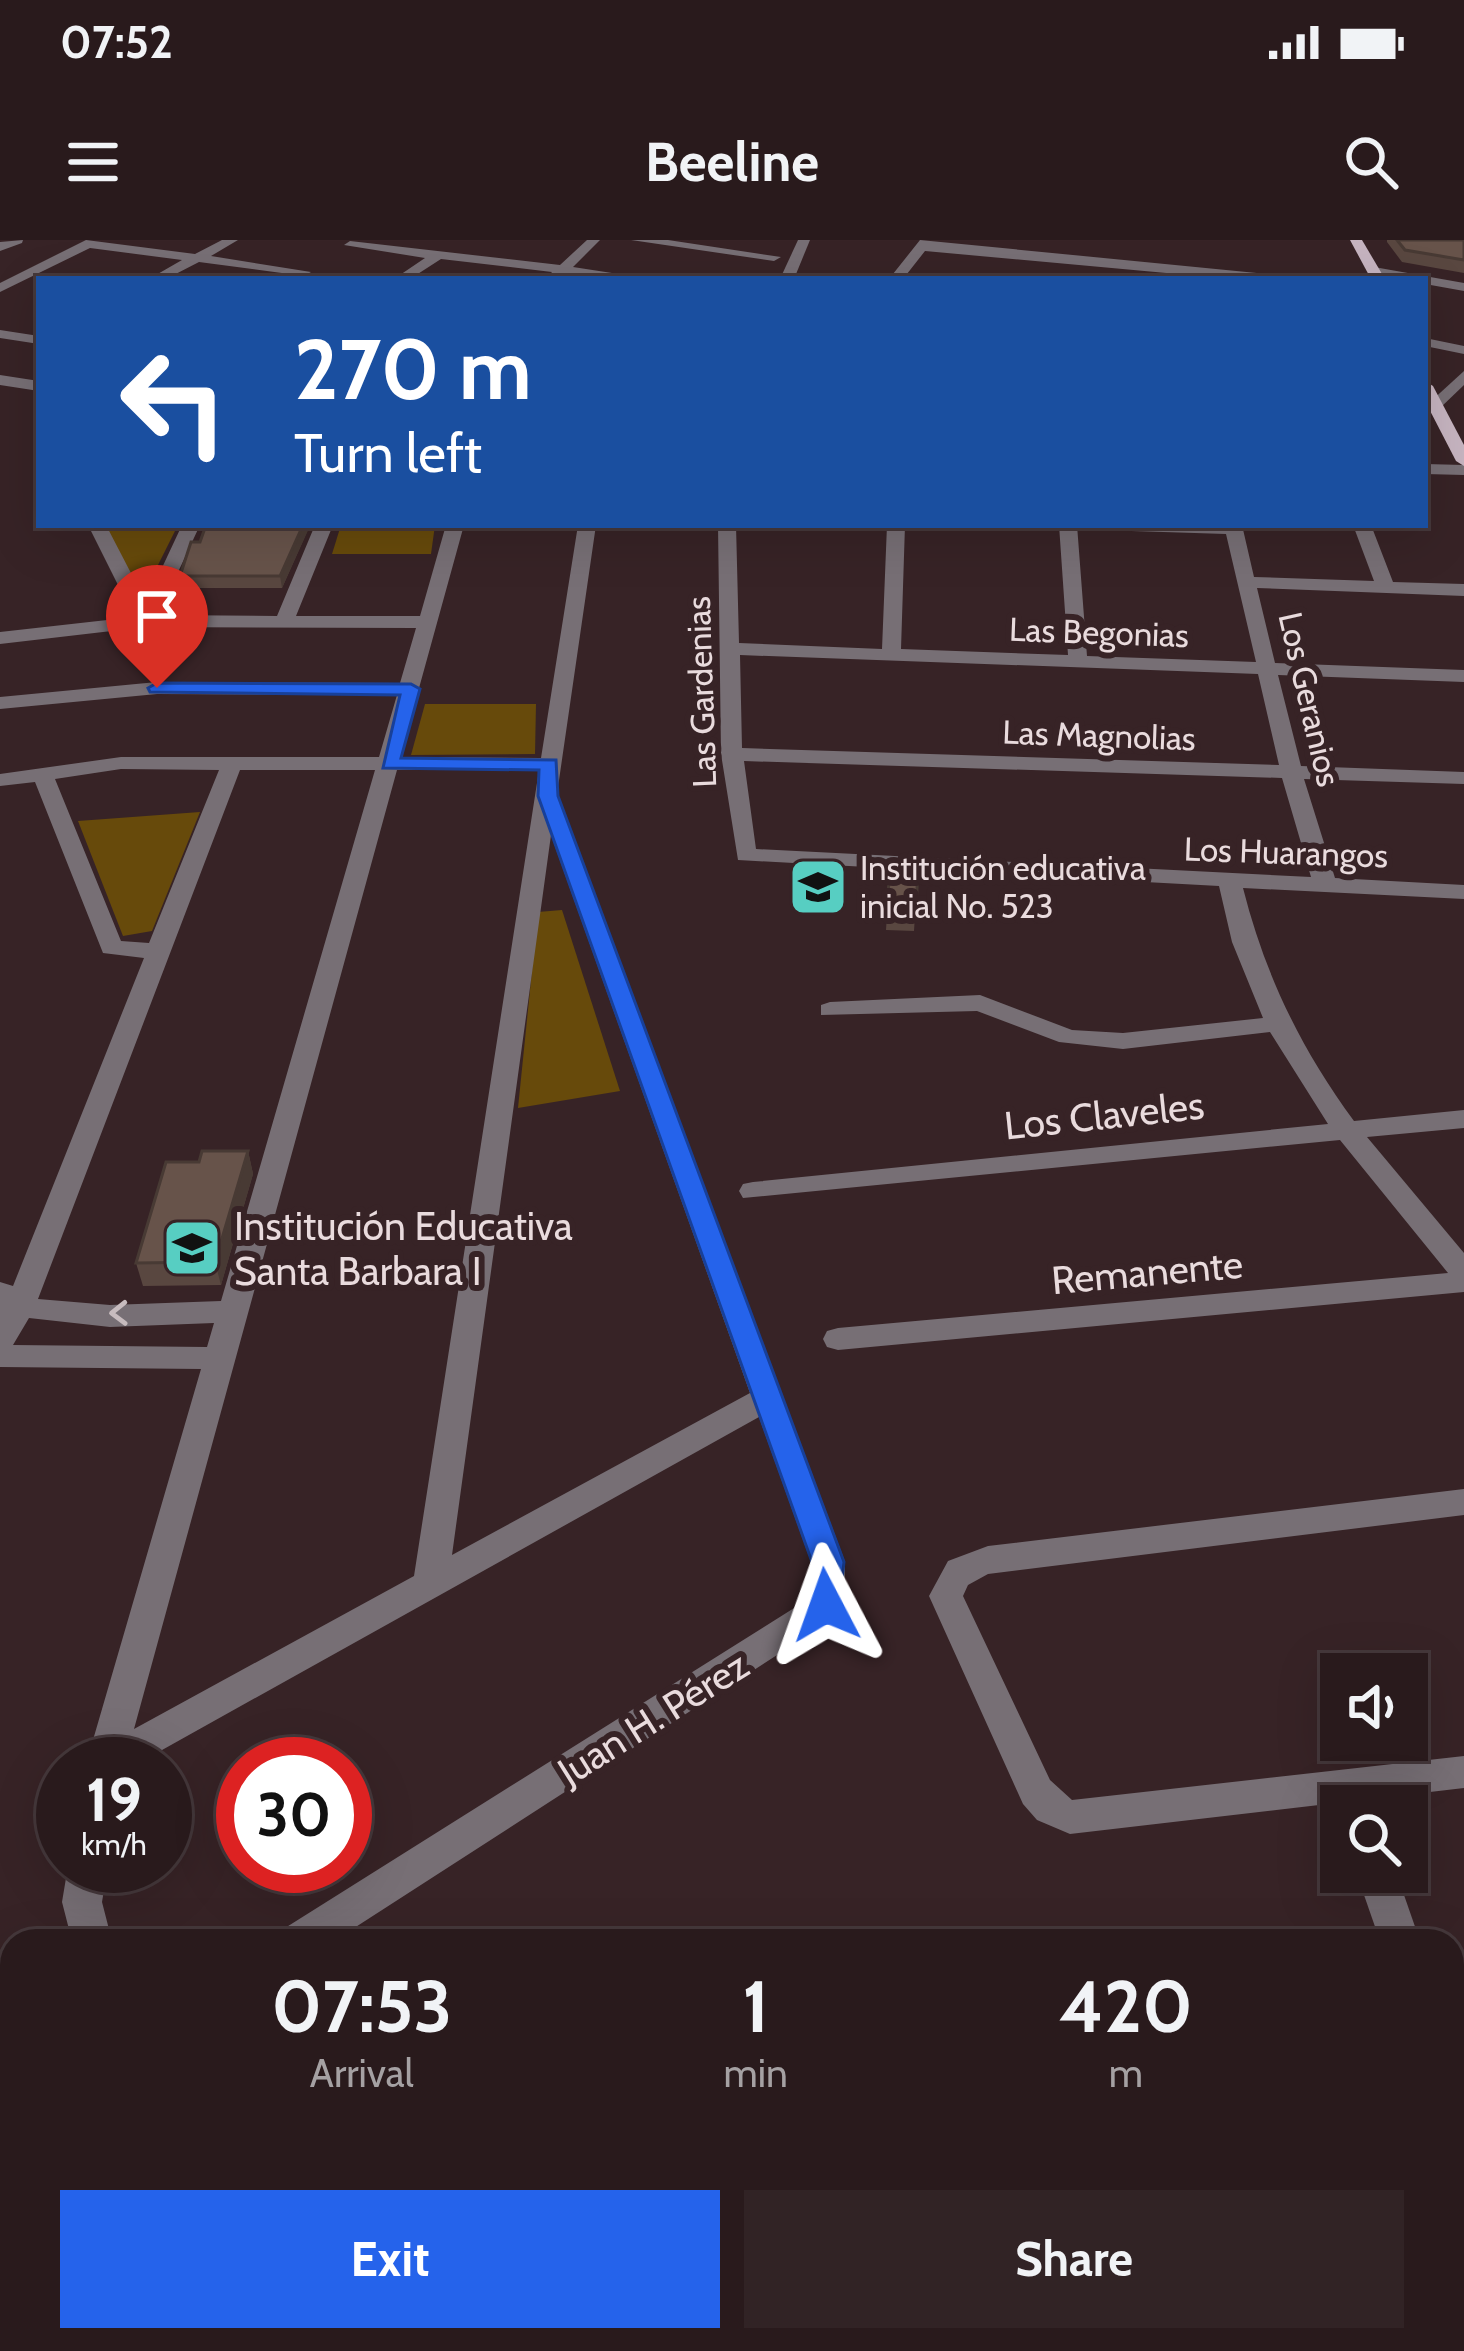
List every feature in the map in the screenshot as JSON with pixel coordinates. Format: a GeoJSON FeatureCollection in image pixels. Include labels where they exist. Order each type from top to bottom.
{"type":"FeatureCollection","features":[{"type":"Feature","properties":{"kind":"main road"},"geometry":{"type":"LineString","coordinates":[[1357,240],[1376,275]]}},
{"type":"Feature","properties":{"kind":"main road"},"geometry":{"type":"LineString","coordinates":[[1428,393],[1458,437],[1464,466]]}},
{"type":"Feature","properties":{"kind":"street"},"geometry":{"type":"LineString","coordinates":[[0,247],[17,240]]}},
{"type":"Feature","properties":{"kind":"street"},"geometry":{"type":"LineString","coordinates":[[162,276],[232,240]]}},
{"type":"Feature","properties":{"kind":"street"},"geometry":{"type":"LineString","coordinates":[[558,274],[594,240]]}},
{"type":"Feature","properties":{"kind":"street"},"geometry":{"type":"LineString","coordinates":[[637,240],[774,257]]}},
{"type":"Feature","properties":{"kind":"street"},"geometry":{"type":"LineString","coordinates":[[764,276],[784,240]]}},
{"type":"Feature","properties":{"kind":"street"},"geometry":{"type":"LineString","coordinates":[[788,276],[804,240]]}},
{"type":"Feature","properties":{"kind":"street"},"geometry":{"type":"LineString","coordinates":[[876,276],[904,240]]}},
{"type":"Feature","properties":{"kind":"street"},"geometry":{"type":"LineString","coordinates":[[1043,276],[1063,240]]}},
{"type":"Feature","properties":{"kind":"street"},"geometry":{"type":"LineString","coordinates":[[0,288],[92,242],[298,276],[319,263]]}},
{"type":"Feature","properties":{"kind":"street"},"geometry":{"type":"LineString","coordinates":[[334,254],[355,243],[592,276]]}},
{"type":"Feature","properties":{"kind":"street"},"geometry":{"type":"LineString","coordinates":[[898,276],[924,243],[1051,260],[1239,276]]}},
{"type":"Feature","properties":{"kind":"street"},"geometry":{"type":"LineString","coordinates":[[406,276],[436,256]]}},
{"type":"Feature","properties":{"kind":"street"},"geometry":{"type":"LineString","coordinates":[[1189,272],[1195,256]]}},
{"type":"Feature","properties":{"kind":"street"},"geometry":{"type":"LineString","coordinates":[[1428,281],[1464,287]]}},
{"type":"Feature","properties":{"kind":"street"},"geometry":{"type":"LineString","coordinates":[[0,334],[36,340]]}},
{"type":"Feature","properties":{"kind":"street"},"geometry":{"type":"LineString","coordinates":[[1428,343],[1464,350]]}},
{"type":"Feature","properties":{"kind":"street"},"geometry":{"type":"LineString","coordinates":[[1434,406],[1457,392],[1464,376]]}},
{"type":"Feature","properties":{"kind":"street"},"geometry":{"type":"LineString","coordinates":[[0,380],[36,394]]}},
{"type":"Feature","properties":{"kind":"street"},"geometry":{"type":"LineString","coordinates":[[1428,469],[1464,466]]}},
{"type":"Feature","properties":{"kind":"street"},"geometry":{"type":"LineString","coordinates":[[100,528],[146,621]]}},
{"type":"Feature","properties":{"kind":"street"},"geometry":{"type":"LineString","coordinates":[[146,621],[190,528]]}},
{"type":"Feature","properties":{"kind":"street"},"geometry":{"type":"LineString","coordinates":[[284,622],[323,528]]}},
{"type":"Feature","properties":{"kind":"street"},"geometry":{"type":"LineString","coordinates":[[113,1737],[454,528]]}},
{"type":"Feature","properties":{"kind":"street"},"geometry":{"type":"LineString","coordinates":[[430,1587],[524,914],[587,528]]}},
{"type":"Feature","properties":{"kind":"street","name":"Las Gardenias"},"geometry":{"type":"LineString","coordinates":[[727,528],[732,754],[746,855]]}},
{"type":"Feature","properties":{"kind":"street"},"geometry":{"type":"LineString","coordinates":[[891,655],[896,528]]}},
{"type":"Feature","properties":{"kind":"street"},"geometry":{"type":"LineString","coordinates":[[1068,528],[1078,662]]}},
{"type":"Feature","properties":{"kind":"street","name":"Los Geranios"},"geometry":{"type":"LineString","coordinates":[[1233,528],[1292,775],[1326,887]]}},
{"type":"Feature","properties":{"kind":"street"},"geometry":{"type":"LineString","coordinates":[[1363,528],[1385,586]]}},
{"type":"Feature","properties":{"kind":"street"},"geometry":{"type":"LineString","coordinates":[[1248,582],[1464,590]]}},
{"type":"Feature","properties":{"kind":"street"},"geometry":{"type":"LineString","coordinates":[[0,638],[146,621],[430,622]]}},
{"type":"Feature","properties":{"kind":"street","name":"Las Begonias"},"geometry":{"type":"LineString","coordinates":[[732,649],[1464,676]]}},
{"type":"Feature","properties":{"kind":"street"},"geometry":{"type":"LineString","coordinates":[[0,704],[157,688],[411,689]]}},
{"type":"Feature","properties":{"kind":"street","name":"Las Magnolias"},"geometry":{"type":"LineString","coordinates":[[732,754],[1464,778]]}},
{"type":"Feature","properties":{"kind":"street"},"geometry":{"type":"LineString","coordinates":[[0,780],[121,763],[232,763],[390,764],[549,780]]}},
{"type":"Feature","properties":{"kind":"street"},"geometry":{"type":"LineString","coordinates":[[0,1341],[10,1299],[155,951],[165,943],[232,763]]}},
{"type":"Feature","properties":{"kind":"street"},"geometry":{"type":"LineString","coordinates":[[42,772],[112,948],[155,951]]}},
{"type":"Feature","properties":{"kind":"street","name":"Juan H. Pérez"},"geometry":{"type":"LineString","coordinates":[[318,1929],[826,1605],[828,1562],[549,780]]}},
{"type":"Feature","properties":{"kind":"street","name":"Los Huarangos"},"geometry":{"type":"LineString","coordinates":[[746,855],[1462,895]]}},
{"type":"Feature","properties":{"kind":"street"},"geometry":{"type":"LineString","coordinates":[[1230,884],[1242,947],[1277,1024],[1345,1129],[1464,1272]]}},
{"type":"Feature","properties":{"kind":"street"},"geometry":{"type":"LineString","coordinates":[[830,1010],[980,1003],[1068,1037],[1123,1041],[1277,1024]]}},
{"type":"Feature","properties":{"kind":"street","name":"Los Claveles"},"geometry":{"type":"LineString","coordinates":[[753,1191],[1464,1120]]}},
{"type":"Feature","properties":{"kind":"street","name":"Remanente"},"geometry":{"type":"LineString","coordinates":[[838,1339],[1464,1282]]}},
{"type":"Feature","properties":{"kind":"street"},"geometry":{"type":"LineString","coordinates":[[10,1299],[53,1314],[236,1311]]}},
{"type":"Feature","properties":{"kind":"street"},"geometry":{"type":"LineString","coordinates":[[0,1356],[20,1360],[223,1358]]}},
{"type":"Feature","properties":{"kind":"street"},"geometry":{"type":"LineString","coordinates":[[153,1737],[770,1396]]}},
{"type":"Feature","properties":{"kind":"street"},"geometry":{"type":"LineString","coordinates":[[1320,1799],[1084,1816],[1051,1808],[1036,1792],[946,1596],[949,1580],[962,1568],[988,1560],[1464,1502]]}},
{"type":"Feature","properties":{"kind":"street"},"geometry":{"type":"LineString","coordinates":[[1405,1785],[1464,1772]]}},
{"type":"Feature","properties":{"kind":"street"},"geometry":{"type":"LineString","coordinates":[[84,1893],[89,1929]]}},
{"type":"Feature","properties":{"kind":"street"},"geometry":{"type":"LineString","coordinates":[[1383,1893],[1396,1929]]}},
{"type":"Feature","properties":{"kind":"shaded area"},"geometry":{"type":"Polygon","coordinates":[[[107,528],[176,528],[153,575],[132,578],[107,528]]]}},
{"type":"Feature","properties":{"kind":"shaded area"},"geometry":{"type":"Polygon","coordinates":[[[340,528],[435,528],[431,554],[332,554],[340,528]]]}},
{"type":"Feature","properties":{"kind":"shaded area"},"geometry":{"type":"Polygon","coordinates":[[[425,704],[536,704],[535,754],[411,755],[425,704]]]}},
{"type":"Feature","properties":{"kind":"shaded area"},"geometry":{"type":"Polygon","coordinates":[[[200,812],[152,931],[123,936],[78,821],[200,812]]]}},
{"type":"Feature","properties":{"kind":"shaded area"},"geometry":{"type":"Polygon","coordinates":[[[562,910],[620,1091],[518,1108],[538,912],[562,910]]]}},
{"type":"Feature","properties":{"kind":"building"},"geometry":{"type":"Polygon","coordinates":[[[1397,240],[1464,240],[1464,260],[1405,250],[1397,240]]]}},
{"type":"Feature","properties":{"kind":"building"},"geometry":{"type":"Polygon","coordinates":[[[205,528],[302,528],[280,576],[180,576],[191,542],[200,542],[205,528]]]}},
{"type":"Feature","properties":{"kind":"building"},"geometry":{"type":"Polygon","coordinates":[[[890,862],[918,863],[916,916],[887,914],[890,862]]]}},
{"type":"Feature","properties":{"kind":"building"},"geometry":{"type":"Polygon","coordinates":[[[202,1151],[248,1151],[215,1262],[136,1263],[166,1162],[199,1162],[202,1151]]]}},
{"type":"Feature","properties":{"kind":"place","name":"Institución educativa inicial No. 523"},"geometry":{"type":"Point","coordinates":[818,887]}},
{"type":"Feature","properties":{"kind":"place","name":"Institución Educativa Santa Barbara I"},"geometry":{"type":"Point","coordinates":[192,1248]}},
{"type":"Feature","properties":{"kind":"route"},"geometry":{"type":"LineString","coordinates":[[157,688],[411,689],[390,764],[549,764],[548,796],[828,1562],[826,1605]]}}]}
